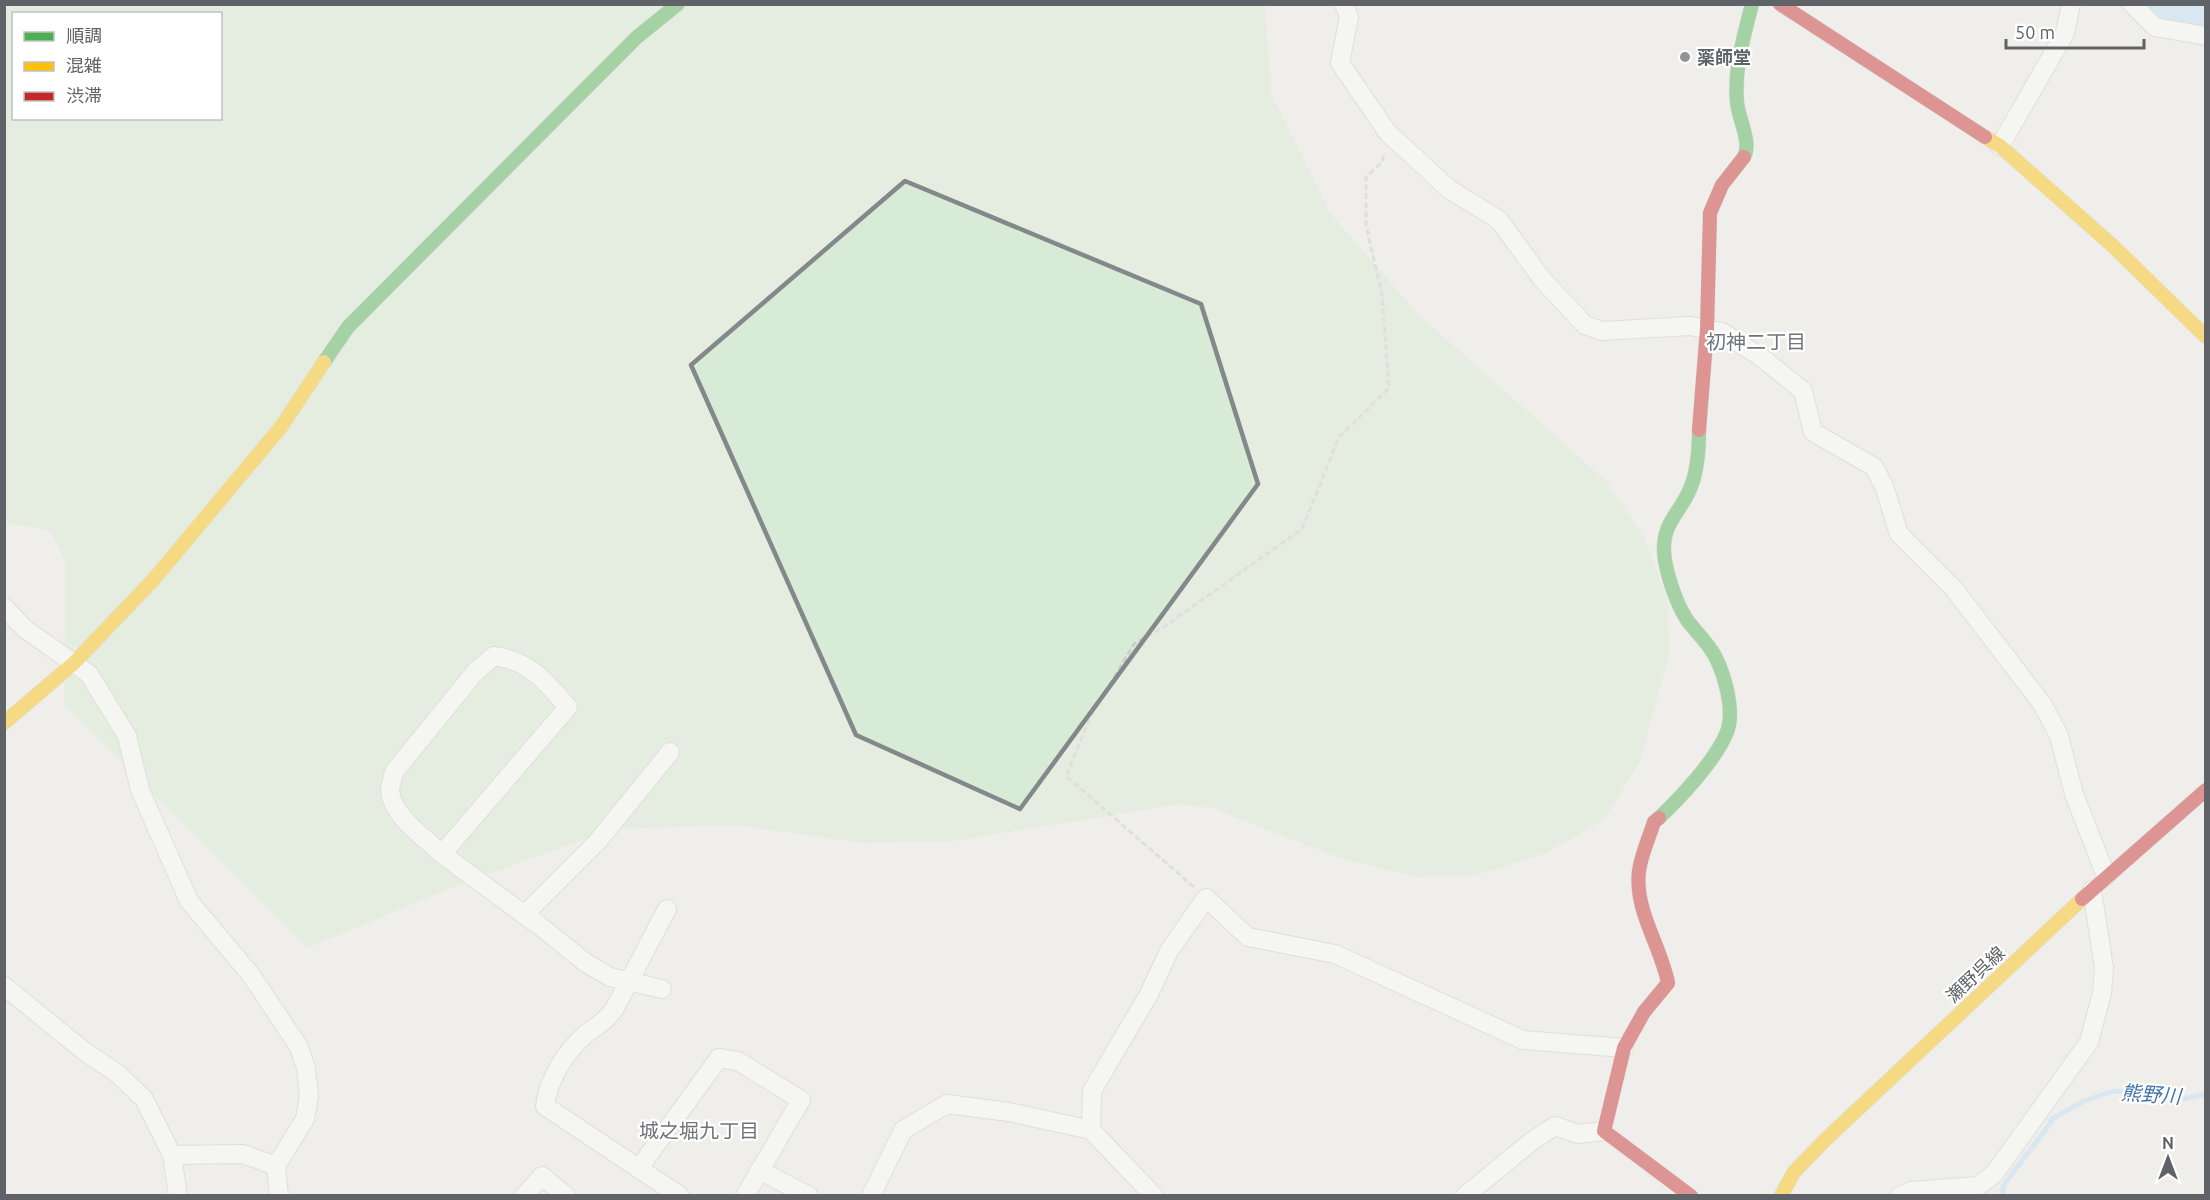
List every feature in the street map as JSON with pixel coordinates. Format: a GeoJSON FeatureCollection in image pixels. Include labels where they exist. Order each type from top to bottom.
{"type":"FeatureCollection","features":[{"type":"Feature","properties":{"kind":"street"},"geometry":{"type":"LineString","coordinates":[[4,723],[74,663],[154,579],[280,427],[348,327],[637,37],[678,4]]}},
{"type":"Feature","properties":{"kind":"street"},"geometry":{"type":"LineString","coordinates":[[1344,4],[1349,17],[1340,63],[1388,133],[1449,189],[1499,220],[1542,279],[1586,325],[1602,332],[1690,326],[1722,332],[1761,357],[1803,391],[1813,432],[1874,467],[1884,486],[1899,534],[1954,589],[2043,705],[2059,736],[2074,794],[2106,876]]}},
{"type":"Feature","properties":{"kind":"street"},"geometry":{"type":"LineString","coordinates":[[1604,1131],[1624,1048],[1644,1012],[1668,983],[1664,961],[1643,912],[1639,872],[1654,822],[1681,797],[1707,763],[1727,732],[1729,720],[1727,688],[1715,656],[1686,618],[1664,554],[1665,530],[1691,488],[1699,442],[1701,382],[1707,329],[1710,213],[1722,185],[1746,154],[1742,120],[1737,108],[1736,73],[1752,4]]}},
{"type":"Feature","properties":{"kind":"street"},"geometry":{"type":"LineString","coordinates":[[1780,4],[2000,146],[2114,247],[2205,337]]}},
{"type":"Feature","properties":{"kind":"street"},"geometry":{"type":"LineString","coordinates":[[2000,146],[2065,33],[2071,4]]}},
{"type":"Feature","properties":{"kind":"street"},"geometry":{"type":"LineString","coordinates":[[2132,4],[2155,27],[2205,36]]}},
{"type":"Feature","properties":{"kind":"street"},"geometry":{"type":"LineString","coordinates":[[4,607],[25,629],[89,674],[127,736],[140,789],[189,900],[251,975],[299,1047],[306,1068],[309,1096],[305,1119],[276,1166],[279,1196]]}},
{"type":"Feature","properties":{"kind":"street"},"geometry":{"type":"LineString","coordinates":[[442,854],[568,707],[542,677],[515,659],[494,656],[476,670],[394,772],[390,791],[394,803],[404,818],[442,854],[534,922],[525,914]]}},
{"type":"Feature","properties":{"kind":"street"},"geometry":{"type":"LineString","coordinates":[[525,914],[598,841],[670,752]]}},
{"type":"Feature","properties":{"kind":"street","name":"瀬野呉線"},"geometry":{"type":"LineString","coordinates":[[1781,1196],[1794,1172],[2106,876],[2205,790]]}},
{"type":"Feature","properties":{"kind":"street"},"geometry":{"type":"LineString","coordinates":[[1900,1196],[1911,1191],[1978,1186],[1994,1174],[2089,1042],[2102,993],[2104,968],[2092,890]]}},
{"type":"Feature","properties":{"kind":"street"},"geometry":{"type":"LineString","coordinates":[[1091,1130],[1092,1091],[1149,994],[1169,951],[1206,898],[1248,937],[1335,954],[1523,1040],[1624,1048]]}},
{"type":"Feature","properties":{"kind":"street"},"geometry":{"type":"LineString","coordinates":[[667,909],[607,1020],[586,1034],[567,1054],[547,1089],[545,1106],[680,1196]]}},
{"type":"Feature","properties":{"kind":"street"},"geometry":{"type":"LineString","coordinates":[[525,914],[586,963],[610,977],[628,979],[662,989]]}},
{"type":"Feature","properties":{"kind":"street"},"geometry":{"type":"LineString","coordinates":[[4,986],[84,1051],[118,1074],[144,1099],[172,1155],[178,1196]]}},
{"type":"Feature","properties":{"kind":"street"},"geometry":{"type":"LineString","coordinates":[[639,1168],[719,1058],[738,1061],[801,1100],[745,1196]]}},
{"type":"Feature","properties":{"kind":"street"},"geometry":{"type":"LineString","coordinates":[[871,1196],[903,1130],[946,1104],[1009,1112],[1091,1130],[1154,1196]]}},
{"type":"Feature","properties":{"kind":"street"},"geometry":{"type":"LineString","coordinates":[[1465,1196],[1532,1141],[1555,1126],[1578,1134],[1604,1131],[1691,1196]]}},
{"type":"Feature","properties":{"kind":"street"},"geometry":{"type":"LineString","coordinates":[[172,1155],[243,1154],[276,1166]]}},
{"type":"Feature","properties":{"kind":"street"},"geometry":{"type":"LineString","coordinates":[[759,1170],[809,1196]]}},
{"type":"Feature","properties":{"kind":"street"},"geometry":{"type":"LineString","coordinates":[[1774,1196],[1794,1172]]}},
{"type":"Feature","properties":{"kind":"street"},"geometry":{"type":"LineString","coordinates":[[524,1196],[542,1176],[566,1196]]}},
{"type":"Feature","properties":{"kind":"path"},"geometry":{"type":"LineString","coordinates":[[1206,898],[1066,776],[1090,718],[1134,644],[1165,626],[1302,529],[1339,437],[1389,388],[1382,295],[1366,225],[1366,177],[1382,162],[1388,133]]}},
{"type":"Feature","properties":{"kind":"highlighted area"},"geometry":{"type":"Polygon","coordinates":[[[905,181],[1201,304],[1258,484],[1020,809],[856,735],[691,365],[905,181]]]}},
{"type":"Feature","properties":{"kind":"green space"},"geometry":{"type":"Polygon","coordinates":[[[5,5],[1265,5],[1271,93],[1330,213],[1417,313],[1606,481],[1645,539],[1668,602],[1669,655],[1640,761],[1604,820],[1546,853],[1473,876],[1415,877],[1340,858],[1212,808],[1180,804],[953,841],[864,843],[736,825],[612,829],[455,886],[308,948],[64,705],[66,562],[50,531],[5,522],[5,5]]]}},
{"type":"Feature","properties":{"kind":"waterway"},"geometry":{"type":"LineString","coordinates":[[2157,4],[2206,15]]}},
{"type":"Feature","properties":{"kind":"waterway","name":"熊野川"},"geometry":{"type":"LineString","coordinates":[[2003,1196],[2003,1186],[2052,1121],[2050,1120],[2084,1101],[2114,1091],[2183,1099],[2206,1094]]}},
{"type":"Feature","properties":{"kind":"traffic: fast"},"geometry":{"type":"LineString","coordinates":[[324,362],[348,327],[637,37],[678,4]]}},
{"type":"Feature","properties":{"kind":"traffic: fast"},"geometry":{"type":"LineString","coordinates":[[1744,157],[1746,137],[1738,108],[1736,89],[1740,52],[1752,4]]}},
{"type":"Feature","properties":{"kind":"traffic: fast"},"geometry":{"type":"LineString","coordinates":[[1659,818],[1687,789],[1715,754],[1729,724],[1728,694],[1719,664],[1679,605],[1669,577],[1664,551],[1666,532],[1692,483],[1699,445],[1699,430]]}},
{"type":"Feature","properties":{"kind":"traffic: slow"},"geometry":{"type":"LineString","coordinates":[[1985,137],[2000,146],[2114,247],[2206,337]]}},
{"type":"Feature","properties":{"kind":"traffic: slow"},"geometry":{"type":"LineString","coordinates":[[4,723],[74,663],[154,579],[281,427],[324,362]]}},
{"type":"Feature","properties":{"kind":"traffic: slow"},"geometry":{"type":"LineString","coordinates":[[1781,1196],[1794,1172],[1825,1140],[2082,899]]}},
{"type":"Feature","properties":{"kind":"traffic: jam"},"geometry":{"type":"LineString","coordinates":[[1780,4],[1985,137]]}},
{"type":"Feature","properties":{"kind":"traffic: jam"},"geometry":{"type":"LineString","coordinates":[[1699,430],[1707,329],[1710,213],[1722,185],[1744,157]]}},
{"type":"Feature","properties":{"kind":"traffic: jam"},"geometry":{"type":"LineString","coordinates":[[2082,899],[2206,790]]}},
{"type":"Feature","properties":{"kind":"traffic: jam"},"geometry":{"type":"LineString","coordinates":[[1659,818],[1654,822],[1643,853],[1639,885],[1644,914],[1668,983],[1644,1012],[1624,1048],[1604,1131],[1691,1196]]}},
{"type":"Feature","properties":{"kind":"place","name":"薬師堂"},"geometry":{"type":"Point","coordinates":[1685,57]}},
{"type":"Feature","properties":{"kind":"district","name":"初神二丁目"},"geometry":{"type":"Point","coordinates":[1756,341]}},
{"type":"Feature","properties":{"kind":"district","name":"城之堀九丁目"},"geometry":{"type":"Point","coordinates":[699,1130]}}]}
